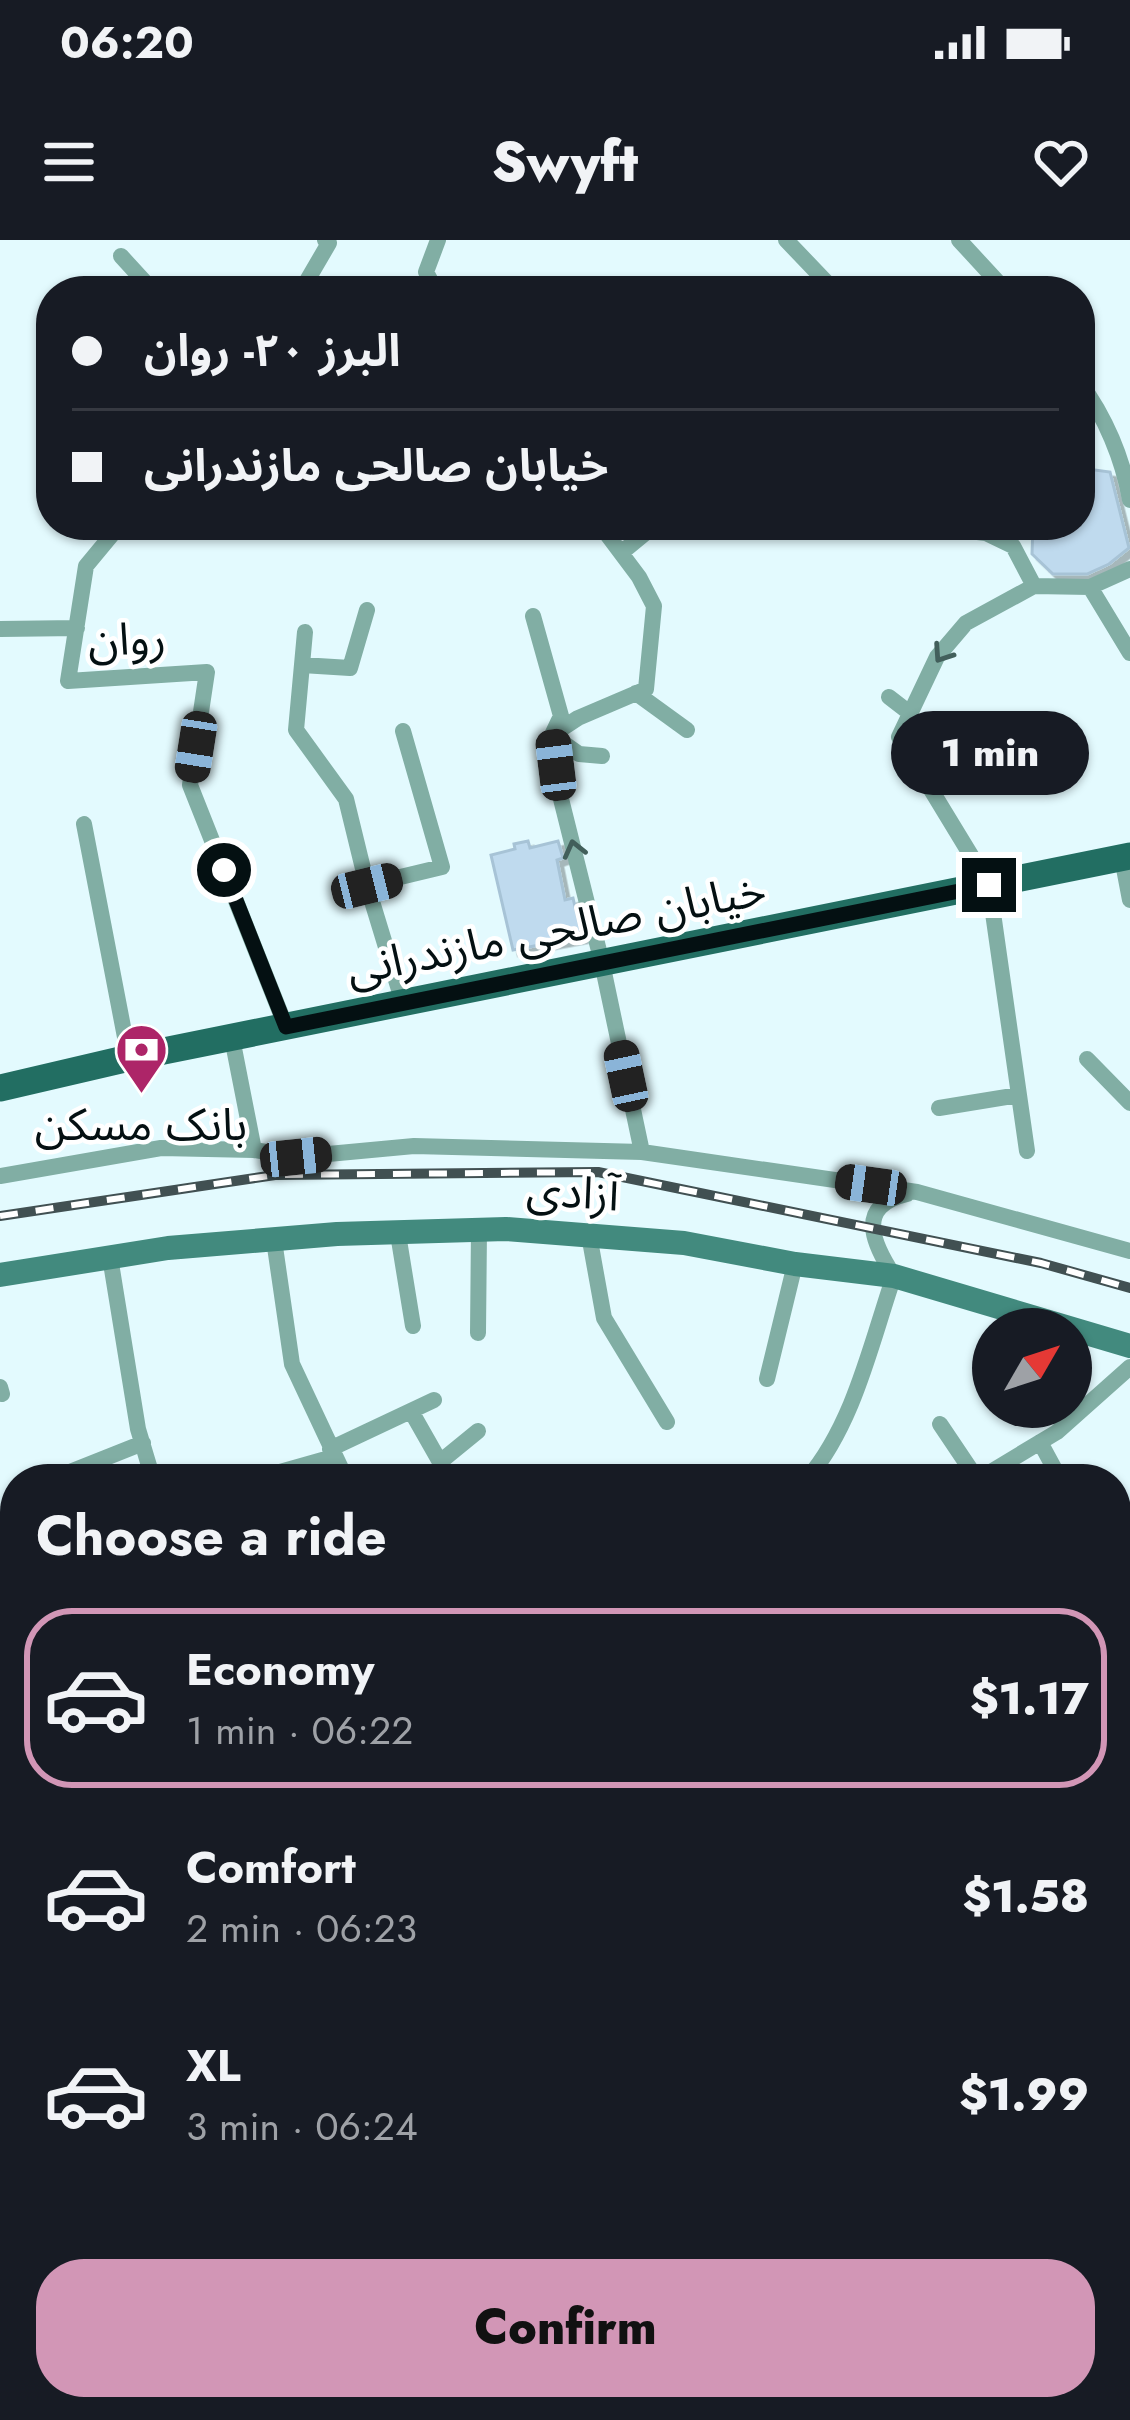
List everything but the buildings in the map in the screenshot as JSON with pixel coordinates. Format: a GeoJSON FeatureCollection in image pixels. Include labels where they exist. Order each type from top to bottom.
{"type":"FeatureCollection","features":[{"type":"Feature","properties":{"kind":"main road","name":"خیابان صالحی مازندرانی"},"geometry":{"type":"LineString","coordinates":[[0,1088],[1126,857]]}},
{"type":"Feature","properties":{"kind":"main road","name":"آزادی"},"geometry":{"type":"LineString","coordinates":[[0,1276],[168,1248],[274,1240],[478,1230],[589,1235],[684,1243],[894,1276],[1130,1346]]}},
{"type":"Feature","properties":{"kind":"street"},"geometry":{"type":"LineString","coordinates":[[310,276],[329,243],[325,240]]}},
{"type":"Feature","properties":{"kind":"street"},"geometry":{"type":"LineString","coordinates":[[428,276],[438,240]]}},
{"type":"Feature","properties":{"kind":"street"},"geometry":{"type":"LineString","coordinates":[[785,240],[820,276]]}},
{"type":"Feature","properties":{"kind":"street"},"geometry":{"type":"LineString","coordinates":[[959,240],[992,276]]}},
{"type":"Feature","properties":{"kind":"street"},"geometry":{"type":"LineString","coordinates":[[121,256],[139,276]]}},
{"type":"Feature","properties":{"kind":"street"},"geometry":{"type":"LineString","coordinates":[[1095,403],[1128,470],[1130,500]]}},
{"type":"Feature","properties":{"kind":"street","name":"روان"},"geometry":{"type":"LineString","coordinates":[[108,540],[86,566],[68,681],[207,672],[190,785],[286,1027]]}},
{"type":"Feature","properties":{"kind":"street"},"geometry":{"type":"LineString","coordinates":[[552,735],[646,688],[654,606],[611,540]]}},
{"type":"Feature","properties":{"kind":"street"},"geometry":{"type":"LineString","coordinates":[[621,553],[637,540]]}},
{"type":"Feature","properties":{"kind":"street"},"geometry":{"type":"LineString","coordinates":[[1003,540],[1013,546],[1034,586]]}},
{"type":"Feature","properties":{"kind":"street"},"geometry":{"type":"LineString","coordinates":[[1027,1151],[989,885],[893,739],[911,714],[937,657],[966,623],[1034,586],[1090,587],[1130,569]]}},
{"type":"Feature","properties":{"kind":"street"},"geometry":{"type":"LineString","coordinates":[[1090,587],[1130,653]]}},
{"type":"Feature","properties":{"kind":"street"},"geometry":{"type":"LineString","coordinates":[[302,665],[350,668],[367,610]]}},
{"type":"Feature","properties":{"kind":"street"},"geometry":{"type":"LineString","coordinates":[[533,616],[561,716],[552,735],[560,796],[642,1152]]}},
{"type":"Feature","properties":{"kind":"street"},"geometry":{"type":"LineString","coordinates":[[0,629],[77,628]]}},
{"type":"Feature","properties":{"kind":"street"},"geometry":{"type":"LineString","coordinates":[[305,632],[296,730],[346,799],[403,1003]]}},
{"type":"Feature","properties":{"kind":"street"},"geometry":{"type":"LineString","coordinates":[[636,693],[686,730]]}},
{"type":"Feature","properties":{"kind":"street"},"geometry":{"type":"LineString","coordinates":[[889,697],[911,714]]}},
{"type":"Feature","properties":{"kind":"street"},"geometry":{"type":"LineString","coordinates":[[367,886],[442,867],[403,731]]}},
{"type":"Feature","properties":{"kind":"street"},"geometry":{"type":"LineString","coordinates":[[552,735],[579,754],[602,756]]}},
{"type":"Feature","properties":{"kind":"street"},"geometry":{"type":"LineString","coordinates":[[84,824],[129,1058]]}},
{"type":"Feature","properties":{"kind":"street"},"geometry":{"type":"LineString","coordinates":[[1126,857],[1130,900]]}},
{"type":"Feature","properties":{"kind":"street"},"geometry":{"type":"LineString","coordinates":[[232,1038],[254,1150]]}},
{"type":"Feature","properties":{"kind":"street"},"geometry":{"type":"LineString","coordinates":[[1087,1059],[1130,1103]]}},
{"type":"Feature","properties":{"kind":"street"},"geometry":{"type":"LineString","coordinates":[[939,1108],[1019,1095]]}},
{"type":"Feature","properties":{"kind":"street"},"geometry":{"type":"LineString","coordinates":[[0,1176],[161,1148],[254,1150],[296,1157],[413,1146],[642,1152],[916,1192],[1130,1251]]}},
{"type":"Feature","properties":{"kind":"street"},"geometry":{"type":"LineString","coordinates":[[819,1464],[849,1406],[894,1276],[878,1251],[871,1228],[880,1208],[893,1198],[916,1192]]}},
{"type":"Feature","properties":{"kind":"street"},"geometry":{"type":"LineString","coordinates":[[478,1230],[478,1333]]}},
{"type":"Feature","properties":{"kind":"street"},"geometry":{"type":"LineString","coordinates":[[398,1234],[412,1326]]}},
{"type":"Feature","properties":{"kind":"street"},"geometry":{"type":"LineString","coordinates":[[589,1235],[604,1318],[667,1422]]}},
{"type":"Feature","properties":{"kind":"street"},"geometry":{"type":"LineString","coordinates":[[274,1240],[292,1364],[338,1464]]}},
{"type":"Feature","properties":{"kind":"street"},"geometry":{"type":"LineString","coordinates":[[110,1258],[148,1464]]}},
{"type":"Feature","properties":{"kind":"street"},"geometry":{"type":"LineString","coordinates":[[767,1379],[795,1264]]}},
{"type":"Feature","properties":{"kind":"street"},"geometry":{"type":"LineString","coordinates":[[1003,1464],[1057,1432],[1130,1367]]}},
{"type":"Feature","properties":{"kind":"street"},"geometry":{"type":"LineString","coordinates":[[300,1464],[332,1453],[434,1400]]}},
{"type":"Feature","properties":{"kind":"street"},"geometry":{"type":"LineString","coordinates":[[411,1411],[440,1462],[478,1431]]}},
{"type":"Feature","properties":{"kind":"street"},"geometry":{"type":"LineString","coordinates":[[940,1424],[968,1464]]}},
{"type":"Feature","properties":{"kind":"street"},"geometry":{"type":"LineString","coordinates":[[1040,1442],[1052,1464]]}},
{"type":"Feature","properties":{"kind":"street"},"geometry":{"type":"LineString","coordinates":[[91,1464],[142,1444]]}},
{"type":"Feature","properties":{"kind":"railway"},"geometry":{"type":"LineString","coordinates":[[0,1216],[275,1175],[598,1172],[1041,1263],[1130,1288]]}},
{"type":"Feature","properties":{"kind":"place","name":"بانک مسکن"},"geometry":{"type":"Point","coordinates":[141,1096]}},
{"type":"Feature","properties":{"kind":"route"},"geometry":{"type":"LineString","coordinates":[[224,870],[286,1027],[989,885]]}}]}
